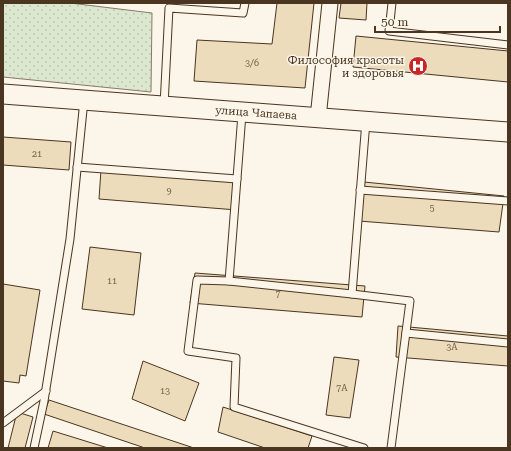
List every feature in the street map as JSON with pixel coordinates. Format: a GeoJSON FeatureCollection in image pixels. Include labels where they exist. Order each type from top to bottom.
{"type":"FeatureCollection","features":[{"type":"Feature","properties":{"kind":"street"},"geometry":{"type":"LineString","coordinates":[[318,118],[330,3]]}},
{"type":"Feature","properties":{"kind":"street","name":"улица Чапаева"},"geometry":{"type":"LineString","coordinates":[[3,94],[508,132]]}},
{"type":"Feature","properties":{"kind":"lane"},"geometry":{"type":"LineString","coordinates":[[164,106],[169,8],[243,13],[245,3]]}},
{"type":"Feature","properties":{"kind":"lane"},"geometry":{"type":"LineString","coordinates":[[392,3],[389,31],[508,45]]}},
{"type":"Feature","properties":{"kind":"lane"},"geometry":{"type":"LineString","coordinates":[[34,448],[46,391],[70,239],[84,100]]}},
{"type":"Feature","properties":{"kind":"lane"},"geometry":{"type":"LineString","coordinates":[[229,281],[242,112]]}},
{"type":"Feature","properties":{"kind":"lane"},"geometry":{"type":"LineString","coordinates":[[352,294],[366,121]]}},
{"type":"Feature","properties":{"kind":"lane"},"geometry":{"type":"LineString","coordinates":[[77,167],[237,179]]}},
{"type":"Feature","properties":{"kind":"lane"},"geometry":{"type":"LineString","coordinates":[[360,190],[508,201]]}},
{"type":"Feature","properties":{"kind":"lane"},"geometry":{"type":"LineString","coordinates":[[364,448],[234,406],[236,358],[188,351],[197,280],[229,281],[410,301],[391,448]]}},
{"type":"Feature","properties":{"kind":"lane"},"geometry":{"type":"LineString","coordinates":[[406,333],[508,343]]}},
{"type":"Feature","properties":{"kind":"lane"},"geometry":{"type":"LineString","coordinates":[[3,423],[46,391]]}},
{"type":"Feature","properties":{"kind":"green space"},"geometry":{"type":"Polygon","coordinates":[[[3,3],[70,3],[152,13],[151,92],[3,77],[3,3]]]}},
{"type":"Feature","properties":{"kind":"building"},"geometry":{"type":"Polygon","coordinates":[[[277,3],[314,3],[305,88],[194,81],[197,40],[272,44],[277,3]]]}},
{"type":"Feature","properties":{"kind":"building"},"geometry":{"type":"Polygon","coordinates":[[[341,3],[367,3],[366,20],[339,18],[341,3]]]}},
{"type":"Feature","properties":{"kind":"building"},"geometry":{"type":"Polygon","coordinates":[[[356,36],[508,51],[508,82],[353,67],[356,36]]]}},
{"type":"Feature","properties":{"kind":"building"},"geometry":{"type":"Polygon","coordinates":[[[3,137],[71,142],[69,170],[3,165],[3,137]]]}},
{"type":"Feature","properties":{"kind":"building"},"geometry":{"type":"Polygon","coordinates":[[[101,170],[240,182],[237,210],[99,199],[101,170]]]}},
{"type":"Feature","properties":{"kind":"building"},"geometry":{"type":"Polygon","coordinates":[[[364,182],[504,196],[499,232],[359,221],[364,182]]]}},
{"type":"Feature","properties":{"kind":"building"},"geometry":{"type":"Polygon","coordinates":[[[90,247],[141,253],[134,315],[82,309],[90,247]]]}},
{"type":"Feature","properties":{"kind":"building"},"geometry":{"type":"Polygon","coordinates":[[[195,273],[365,286],[362,317],[190,303],[195,273]]]}},
{"type":"Feature","properties":{"kind":"building"},"geometry":{"type":"Polygon","coordinates":[[[3,284],[40,290],[26,376],[20,375],[19,383],[3,381],[3,284]]]}},
{"type":"Feature","properties":{"kind":"building"},"geometry":{"type":"Polygon","coordinates":[[[398,326],[508,336],[508,366],[396,357],[398,326]]]}},
{"type":"Feature","properties":{"kind":"building"},"geometry":{"type":"Polygon","coordinates":[[[334,357],[359,360],[350,418],[326,415],[334,357]]]}},
{"type":"Feature","properties":{"kind":"building"},"geometry":{"type":"Polygon","coordinates":[[[143,361],[199,383],[185,421],[132,399],[143,361]]]}},
{"type":"Feature","properties":{"kind":"building"},"geometry":{"type":"Polygon","coordinates":[[[49,400],[194,448],[145,448],[44,414],[49,400]]]}},
{"type":"Feature","properties":{"kind":"building"},"geometry":{"type":"Polygon","coordinates":[[[223,407],[312,436],[308,448],[265,448],[218,432],[223,407]]]}},
{"type":"Feature","properties":{"kind":"building"},"geometry":{"type":"Polygon","coordinates":[[[17,412],[33,417],[25,448],[8,448],[17,412]]]}},
{"type":"Feature","properties":{"kind":"building"},"geometry":{"type":"Polygon","coordinates":[[[53,431],[108,448],[48,448],[53,431]]]}},
{"type":"Feature","properties":{"kind":"place","name":"Философия красоты и здоровья"},"geometry":{"type":"Point","coordinates":[418,66]}}]}
